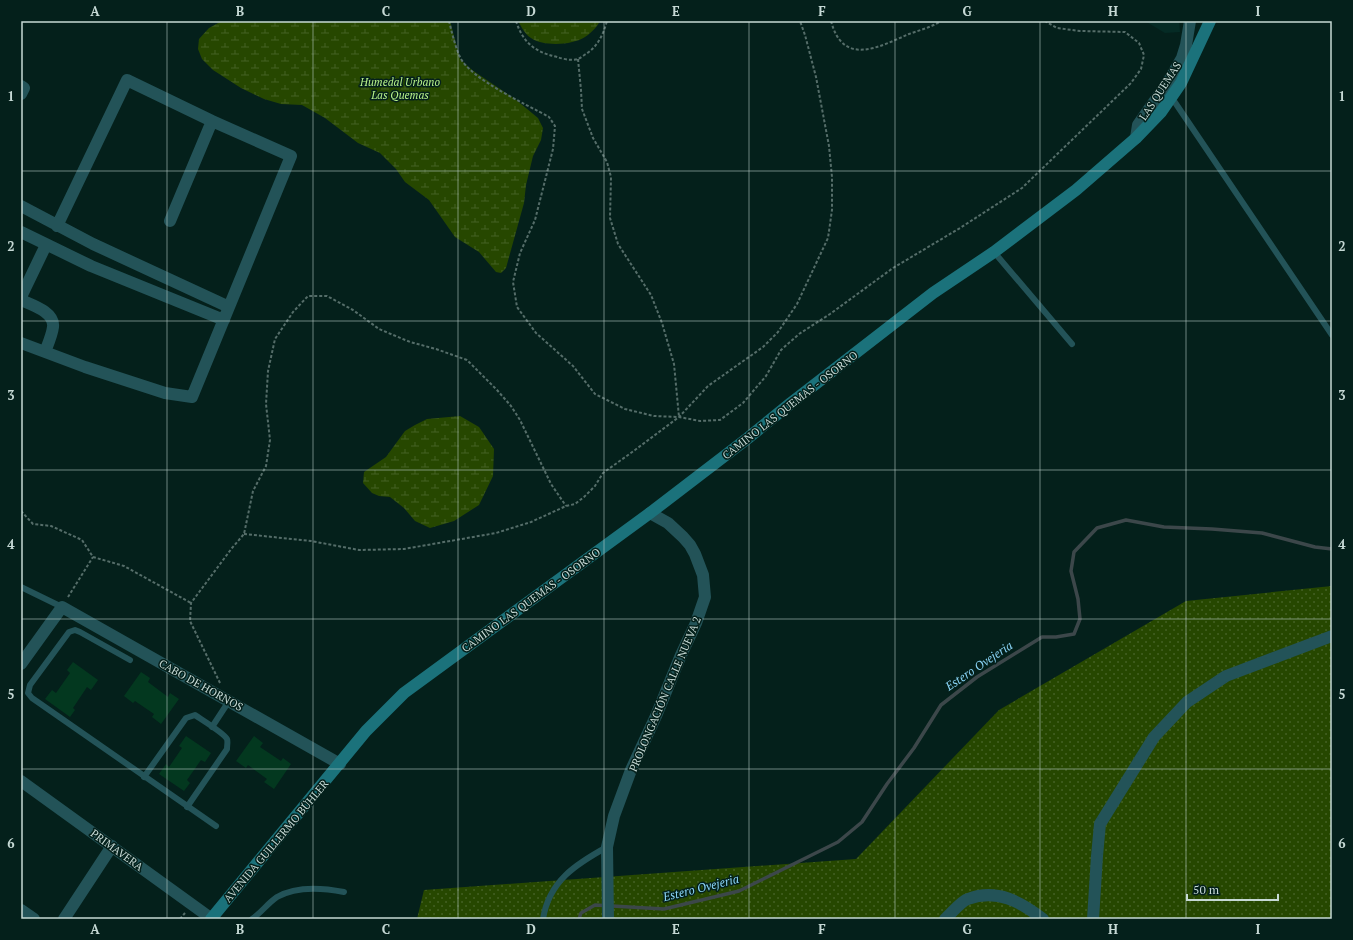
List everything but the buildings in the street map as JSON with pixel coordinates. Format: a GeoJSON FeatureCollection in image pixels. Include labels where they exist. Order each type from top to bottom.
{"type":"FeatureCollection","features":[{"type":"Feature","properties":{"kind":"main road","name":"CAMINO LAS QUEMAS - OSORNO"},"geometry":{"type":"LineString","coordinates":[[340,764],[366,731],[404,693],[650,513],[933,293],[994,252],[1076,190],[1149,126],[1172,98],[1188,69],[1210,21]]}},
{"type":"Feature","properties":{"kind":"main road","name":"AVENIDA GUILLERMO BÜHLER"},"geometry":{"type":"LineString","coordinates":[[212,919],[340,764]]}},
{"type":"Feature","properties":{"kind":"street","name":"LAS QUEMAS"},"geometry":{"type":"LineString","coordinates":[[1136,138],[1138,125],[1168,82],[1182,58],[1190,21]]}},
{"type":"Feature","properties":{"kind":"street"},"geometry":{"type":"LineString","coordinates":[[21,343],[85,367],[165,393],[192,397],[291,156],[212,121],[127,80],[57,226]]}},
{"type":"Feature","properties":{"kind":"street"},"geometry":{"type":"LineString","coordinates":[[21,86],[24,88],[21,94]]}},
{"type":"Feature","properties":{"kind":"street"},"geometry":{"type":"LineString","coordinates":[[170,221],[212,121]]}},
{"type":"Feature","properties":{"kind":"street"},"geometry":{"type":"LineString","coordinates":[[21,206],[92,244],[229,307]]}},
{"type":"Feature","properties":{"kind":"street"},"geometry":{"type":"LineString","coordinates":[[21,232],[91,266],[224,320]]}},
{"type":"Feature","properties":{"kind":"street"},"geometry":{"type":"LineString","coordinates":[[45,352],[53,328],[51,319],[46,313],[21,298],[46,244]]}},
{"type":"Feature","properties":{"kind":"street","name":"PROLONGACIÓN CALLE NUEVA 2"},"geometry":{"type":"LineString","coordinates":[[608,919],[607,847],[614,816],[681,655],[696,624],[705,597],[703,575],[690,545],[676,529],[650,513]]}},
{"type":"Feature","properties":{"kind":"street"},"geometry":{"type":"LineString","coordinates":[[21,664],[62,606]]}},
{"type":"Feature","properties":{"kind":"street","name":"CABO DE HORNOS"},"geometry":{"type":"LineString","coordinates":[[62,606],[340,764]]}},
{"type":"Feature","properties":{"kind":"street"},"geometry":{"type":"LineString","coordinates":[[1094,919],[1096,856],[1100,824],[1154,736],[1187,702],[1226,676],[1332,636]]}},
{"type":"Feature","properties":{"kind":"street","name":"PRIMAVERA"},"geometry":{"type":"LineString","coordinates":[[21,781],[212,919]]}},
{"type":"Feature","properties":{"kind":"street"},"geometry":{"type":"LineString","coordinates":[[64,919],[112,846]]}},
{"type":"Feature","properties":{"kind":"street"},"geometry":{"type":"LineString","coordinates":[[945,919],[967,899],[990,894],[1013,899],[1043,919]]}},
{"type":"Feature","properties":{"kind":"street"},"geometry":{"type":"LineString","coordinates":[[21,910],[34,919]]}},
{"type":"Feature","properties":{"kind":"lane"},"geometry":{"type":"LineString","coordinates":[[1172,98],[1332,335]]}},
{"type":"Feature","properties":{"kind":"lane"},"geometry":{"type":"LineString","coordinates":[[994,252],[1072,344]]}},
{"type":"Feature","properties":{"kind":"lane"},"geometry":{"type":"LineString","coordinates":[[21,587],[62,606]]}},
{"type":"Feature","properties":{"kind":"lane"},"geometry":{"type":"LineString","coordinates":[[130,660],[74,630],[69,632],[30,684],[28,693],[32,698],[216,826]]}},
{"type":"Feature","properties":{"kind":"lane"},"geometry":{"type":"LineString","coordinates":[[212,727],[229,701]]}},
{"type":"Feature","properties":{"kind":"lane"},"geometry":{"type":"LineString","coordinates":[[144,777],[186,718],[196,715],[226,738],[228,743],[227,749],[187,806]]}},
{"type":"Feature","properties":{"kind":"lane"},"geometry":{"type":"LineString","coordinates":[[543,919],[551,894],[563,877],[579,864],[607,847]]}},
{"type":"Feature","properties":{"kind":"lane"},"geometry":{"type":"LineString","coordinates":[[252,919],[271,902],[284,894],[312,889],[344,892]]}},
{"type":"Feature","properties":{"kind":"path"},"geometry":{"type":"LineString","coordinates":[[449,21],[460,57],[466,67],[493,87],[549,118],[555,126],[553,149],[535,220],[520,253],[513,282],[517,306],[536,332],[573,366],[595,394],[625,409],[654,416],[679,417],[700,421],[720,420],[743,403],[766,376],[781,350],[798,334],[830,314],[894,268],[1022,188],[1131,83],[1141,69],[1144,55],[1139,43],[1125,32],[1080,31],[1057,28],[1045,21]]}},
{"type":"Feature","properties":{"kind":"path"},"geometry":{"type":"LineString","coordinates":[[516,21],[519,32],[534,48],[547,55],[564,59],[578,59],[590,51],[597,44],[603,34],[607,21]]}},
{"type":"Feature","properties":{"kind":"path"},"geometry":{"type":"LineString","coordinates":[[244,534],[311,541],[359,550],[404,549],[496,533],[531,522],[566,506],[575,504],[584,498],[595,486],[603,472],[679,417],[708,386],[763,347],[778,332],[797,304],[828,238],[832,210],[832,177],[828,146],[816,77],[806,35],[800,21]]}},
{"type":"Feature","properties":{"kind":"path"},"geometry":{"type":"LineString","coordinates":[[831,21],[834,32],[840,41],[849,48],[862,50],[879,47],[941,21]]}},
{"type":"Feature","properties":{"kind":"path"},"geometry":{"type":"LineString","coordinates":[[578,59],[582,109],[593,138],[606,162],[611,177],[610,218],[618,244],[651,295],[662,323],[674,364],[679,417]]}},
{"type":"Feature","properties":{"kind":"path"},"geometry":{"type":"LineString","coordinates":[[229,701],[190,621],[191,603],[244,534],[253,491],[266,466],[270,440],[266,404],[268,371],[275,339],[293,312],[308,296],[327,296],[353,310],[379,329],[410,342],[467,360],[512,406],[551,484],[566,506]]}},
{"type":"Feature","properties":{"kind":"path"},"geometry":{"type":"LineString","coordinates":[[21,511],[33,524],[51,526],[82,540],[93,557],[124,566],[191,603]]}},
{"type":"Feature","properties":{"kind":"path"},"geometry":{"type":"LineString","coordinates":[[62,606],[93,557]]}},
{"type":"Feature","properties":{"kind":"shaded area"},"geometry":{"type":"Polygon","coordinates":[[[1145,21],[1179,21],[1180,32],[1165,33],[1145,21]]]}},
{"type":"Feature","properties":{"kind":"green space","name":"Humedal Urbano Las Quemas"},"geometry":{"type":"Polygon","coordinates":[[[222,21],[450,21],[460,59],[472,70],[515,99],[538,118],[543,128],[541,140],[533,156],[526,185],[524,203],[506,268],[501,273],[496,272],[479,252],[455,237],[429,200],[405,182],[396,169],[380,153],[358,143],[325,118],[302,105],[281,104],[264,99],[241,88],[213,70],[202,59],[198,49],[199,39],[209,28],[222,21]]]}},
{"type":"Feature","properties":{"kind":"green space"},"geometry":{"type":"Polygon","coordinates":[[[518,21],[600,21],[594,30],[580,40],[551,44],[543,43],[531,38],[525,33],[518,21]]]}},
{"type":"Feature","properties":{"kind":"green space"},"geometry":{"type":"Polygon","coordinates":[[[460,416],[479,427],[494,449],[493,476],[479,505],[454,521],[430,528],[415,521],[404,508],[390,497],[379,496],[372,493],[363,483],[364,472],[386,457],[405,431],[427,419],[460,416]]]}},
{"type":"Feature","properties":{"kind":"green space"},"geometry":{"type":"Polygon","coordinates":[[[1332,586],[1332,919],[417,919],[424,890],[856,859],[999,710],[1186,601],[1332,586]]]}},
{"type":"Feature","properties":{"kind":"waterway","name":"Estero Ovejeria"},"geometry":{"type":"LineString","coordinates":[[579,919],[581,913],[595,905],[664,909],[739,891],[838,842],[862,822],[887,784],[914,748],[941,705],[977,677],[1042,637],[1056,637],[1074,634],[1080,619],[1078,599],[1071,571],[1074,552],[1097,528],[1126,520],[1164,527],[1262,533],[1315,547],[1332,549]]}}]}
